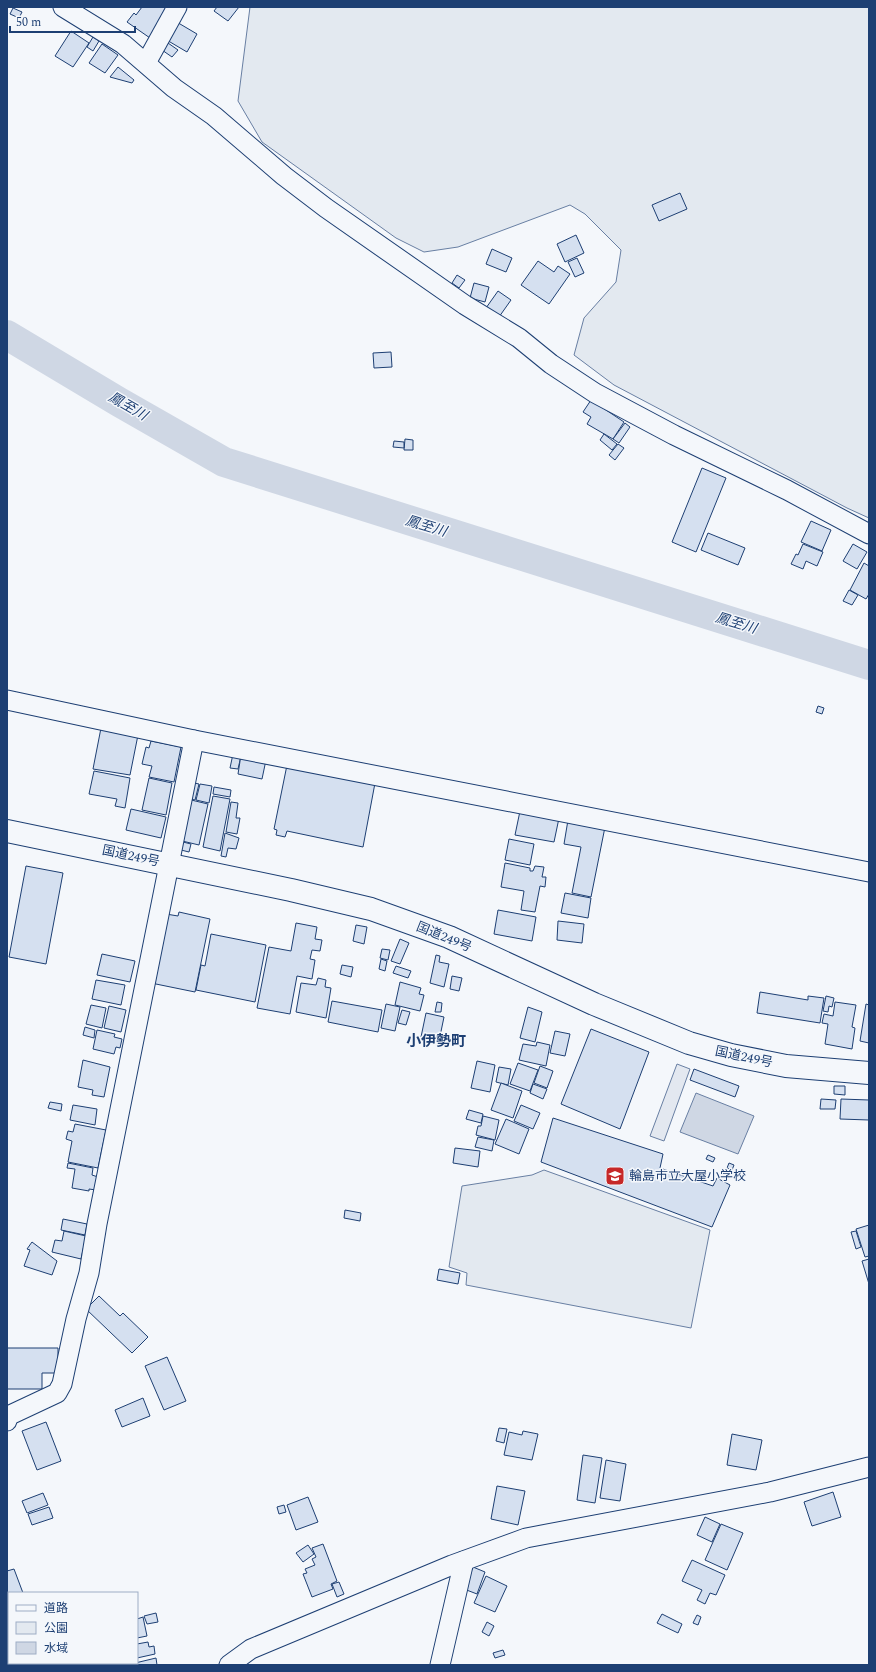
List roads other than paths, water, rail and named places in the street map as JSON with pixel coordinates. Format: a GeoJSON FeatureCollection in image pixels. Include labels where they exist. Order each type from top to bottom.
{"type":"FeatureCollection","features":[{"type":"Feature","properties":{"kind":"highway","name":"国道249号"},"geometry":{"type":"LineString","coordinates":[[7,831],[169,864],[371,909],[450,937],[594,1004],[689,1043],[731,1055],[786,1066],[869,1073]]}},
{"type":"Feature","properties":{"kind":"street"},"geometry":{"type":"LineString","coordinates":[[63,7],[123,44],[174,88],[214,116],[284,176],[326,208],[465,305],[519,338],[551,364],[595,393],[674,435],[787,490],[869,534]]}},
{"type":"Feature","properties":{"kind":"street"},"geometry":{"type":"LineString","coordinates":[[146,63],[177,7]]}},
{"type":"Feature","properties":{"kind":"street"},"geometry":{"type":"LineString","coordinates":[[7,700],[194,740],[869,872]]}},
{"type":"Feature","properties":{"kind":"street"},"geometry":{"type":"LineString","coordinates":[[7,1421],[8,1416],[57,1393],[62,1384],[76,1319],[89,1273],[97,1224],[194,740]]}},
{"type":"Feature","properties":{"kind":"street"},"geometry":{"type":"LineString","coordinates":[[229,1665],[251,1650],[464,1561],[526,1538],[770,1492],[869,1467]]}},
{"type":"Feature","properties":{"kind":"street"},"geometry":{"type":"LineString","coordinates":[[440,1665],[464,1561]]}},
{"type":"Feature","properties":{"kind":"water"},"geometry":{"type":"Polygon","coordinates":[[[696,1093],[754,1116],[738,1154],[680,1132],[696,1093]]]}},
{"type":"Feature","properties":{"kind":"waterway","name":"鳳至川"},"geometry":{"type":"LineString","coordinates":[[7,335],[119,402],[224,462],[869,665]]}},
{"type":"Feature","properties":{"kind":"place","name":"輪島市立大屋小学校"},"geometry":{"type":"Point","coordinates":[615,1176]}},
{"type":"Feature","properties":{"kind":"district","name":"小伊勢町"},"geometry":{"type":"Point","coordinates":[436,1041]}}]}
